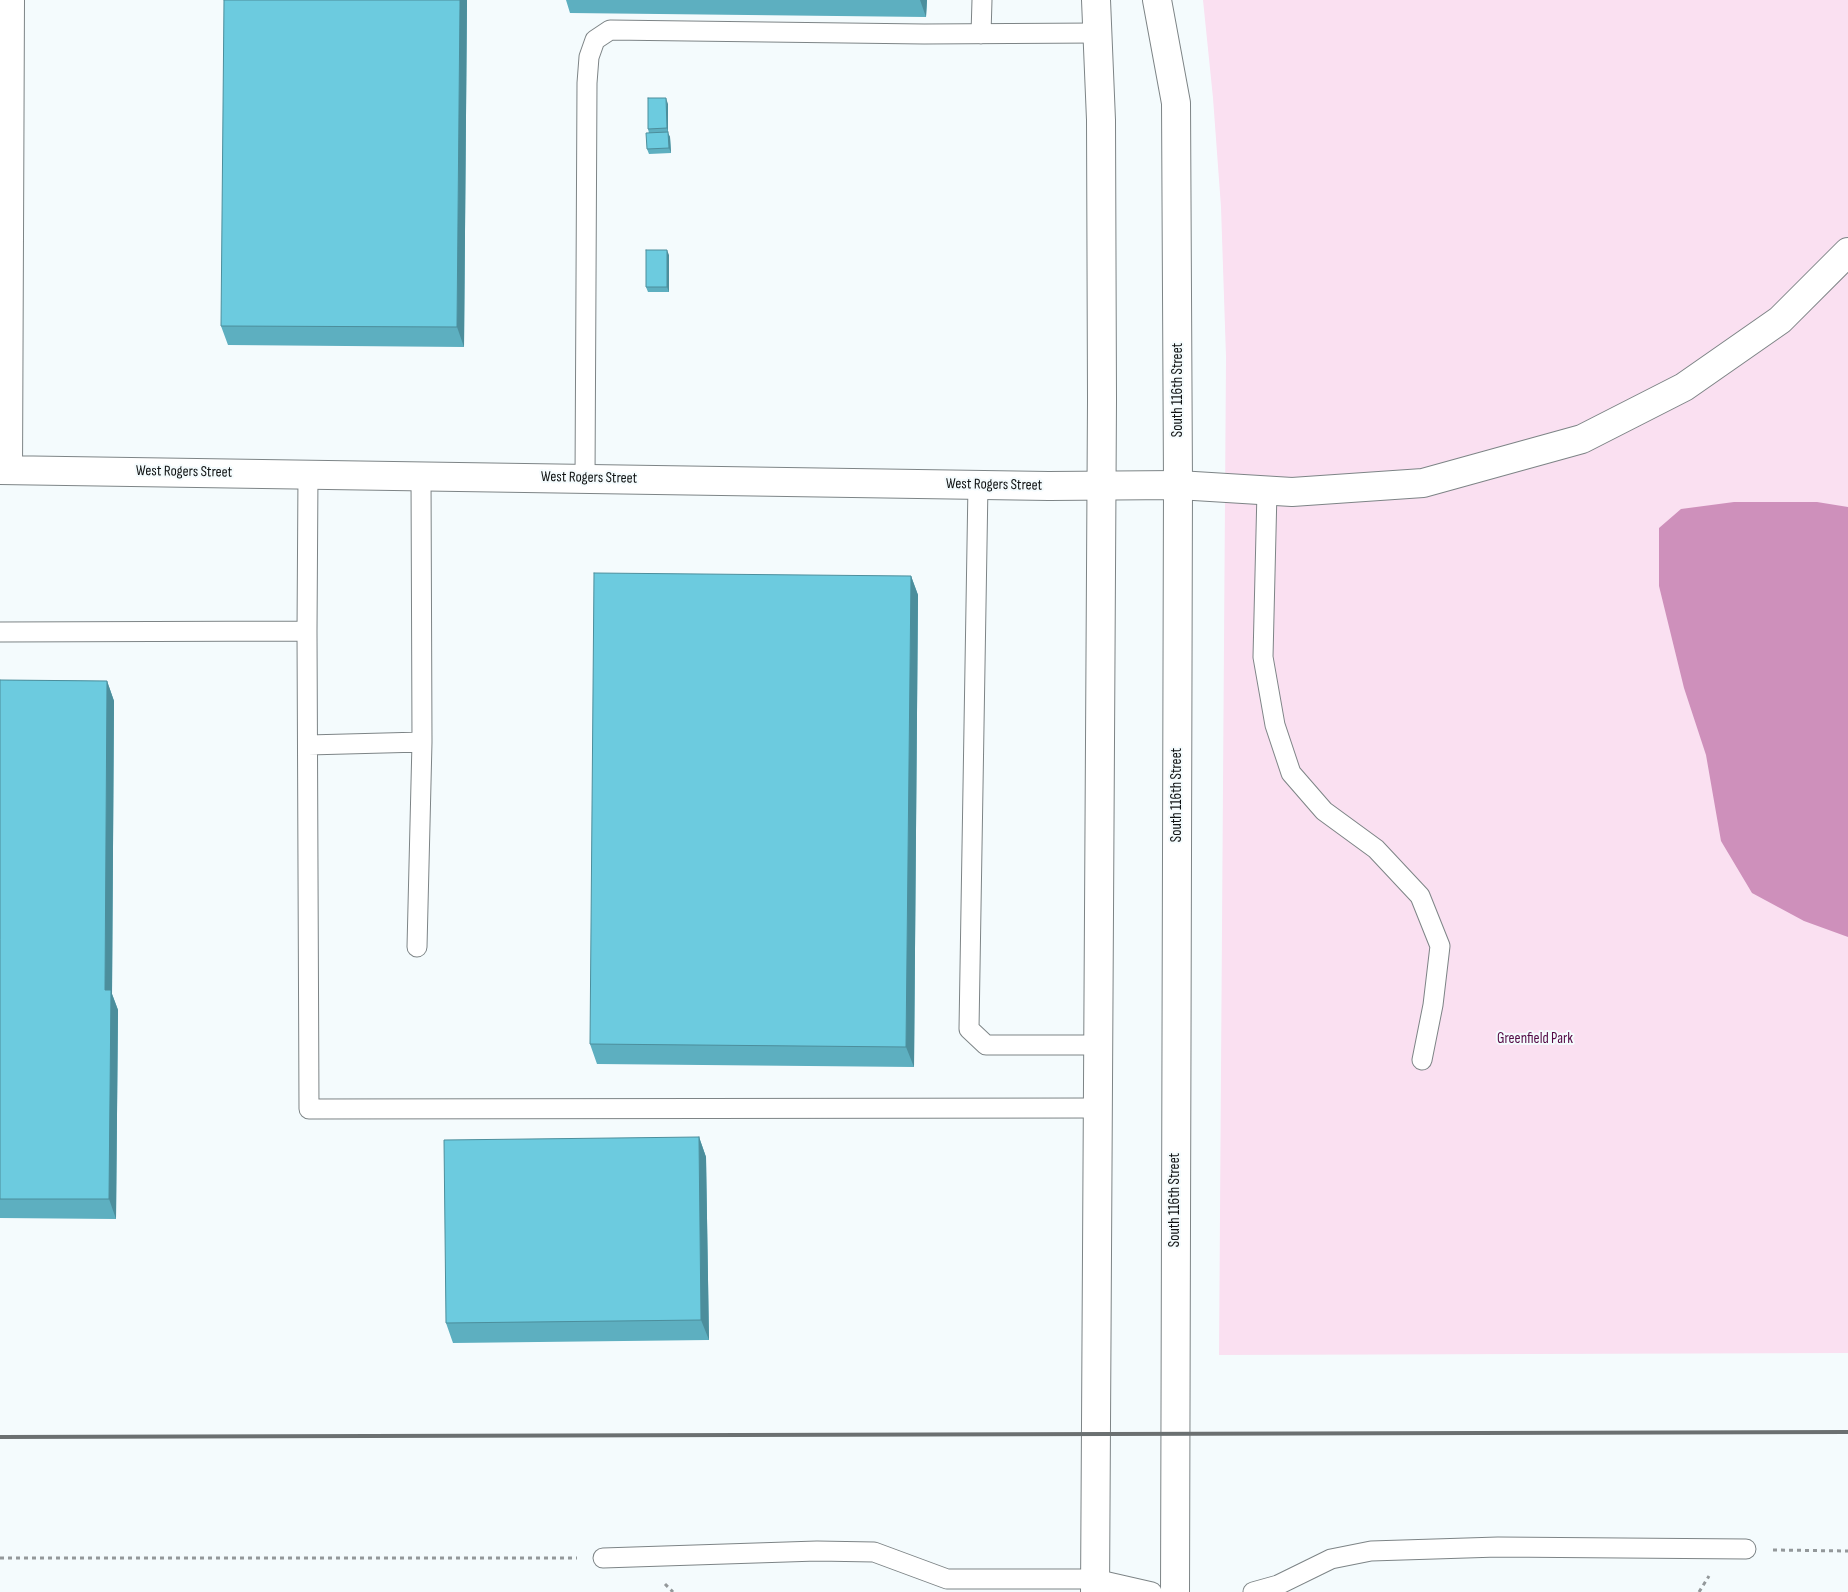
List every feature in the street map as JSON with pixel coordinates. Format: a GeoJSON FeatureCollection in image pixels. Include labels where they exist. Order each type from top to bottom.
{"type":"FeatureCollection","features":[{"type":"Feature","properties":{"kind":"street"},"geometry":{"type":"LineString","coordinates":[[4,470],[10,0]]}},
{"type":"Feature","properties":{"kind":"street"},"geometry":{"type":"LineString","coordinates":[[1095,1585],[1101,487],[1101,130],[1096,0]]}},
{"type":"Feature","properties":{"kind":"street","name":"South 116th Street"},"geometry":{"type":"LineString","coordinates":[[1157,0],[1176,104],[1178,485],[1175,1592]]}},
{"type":"Feature","properties":{"kind":"street","name":"West Rogers Street"},"geometry":{"type":"LineString","coordinates":[[4,470],[1101,487],[1178,485],[1292,492],[1423,482],[1582,439],[1684,388],[1780,320],[1848,252]]}},
{"type":"Feature","properties":{"kind":"lane"},"geometry":{"type":"LineString","coordinates":[[981,34],[982,0]]}},
{"type":"Feature","properties":{"kind":"lane"},"geometry":{"type":"LineString","coordinates":[[585,478],[587,83],[588,57],[595,40],[610,30],[981,34],[1097,33]]}},
{"type":"Feature","properties":{"kind":"lane"},"geometry":{"type":"LineString","coordinates":[[308,474],[309,1109],[1098,1108]]}},
{"type":"Feature","properties":{"kind":"lane"},"geometry":{"type":"LineString","coordinates":[[417,947],[422,742],[421,475]]}},
{"type":"Feature","properties":{"kind":"lane"},"geometry":{"type":"LineString","coordinates":[[978,484],[969,1029],[986,1045],[1098,1045]]}},
{"type":"Feature","properties":{"kind":"lane"},"geometry":{"type":"LineString","coordinates":[[1267,491],[1263,656],[1275,725],[1291,774],[1324,812],[1376,849],[1420,896],[1440,946],[1433,1005],[1422,1060]]}},
{"type":"Feature","properties":{"kind":"lane"},"geometry":{"type":"LineString","coordinates":[[0,632],[307,631]]}},
{"type":"Feature","properties":{"kind":"lane"},"geometry":{"type":"LineString","coordinates":[[308,745],[422,742]]}},
{"type":"Feature","properties":{"kind":"lane"},"geometry":{"type":"LineString","coordinates":[[1253,1592],[1278,1585],[1331,1559],[1371,1551],[1498,1547],[1746,1549]]}},
{"type":"Feature","properties":{"kind":"lane"},"geometry":{"type":"LineString","coordinates":[[603,1558],[817,1551],[874,1552],[948,1579],[1095,1585],[1152,1592]]}},
{"type":"Feature","properties":{"kind":"path"},"geometry":{"type":"LineString","coordinates":[[1746,1549],[1848,1552]]}},
{"type":"Feature","properties":{"kind":"path"},"geometry":{"type":"LineString","coordinates":[[0,1558],[603,1558]]}},
{"type":"Feature","properties":{"kind":"green space","name":"Greenfield Park"},"geometry":{"type":"Polygon","coordinates":[[[1203,0],[1848,0],[1848,1353],[1219,1355],[1226,357],[1221,207],[1203,0]]]}},
{"type":"Feature","properties":{"kind":"shaded area"},"geometry":{"type":"Polygon","coordinates":[[[1734,502],[1817,502],[1848,507],[1848,937],[1804,921],[1752,893],[1721,841],[1706,755],[1684,688],[1659,586],[1659,528],[1681,509],[1734,502]]]}},
{"type":"Feature","properties":{"kind":"building"},"geometry":{"type":"Polygon","coordinates":[[[224,0],[460,0],[457,327],[221,326],[224,0]]]}},
{"type":"Feature","properties":{"kind":"building"},"geometry":{"type":"Polygon","coordinates":[[[648,98],[666,98],[667,128],[648,129],[648,98]]]}},
{"type":"Feature","properties":{"kind":"building"},"geometry":{"type":"Polygon","coordinates":[[[668,132],[669,148],[647,149],[646,133],[668,132]]]}},
{"type":"Feature","properties":{"kind":"building"},"geometry":{"type":"Polygon","coordinates":[[[646,250],[667,250],[667,287],[646,287],[646,250]]]}},
{"type":"Feature","properties":{"kind":"building"},"geometry":{"type":"Polygon","coordinates":[[[594,573],[911,576],[906,1047],[590,1044],[594,573]]]}},
{"type":"Feature","properties":{"kind":"building"},"geometry":{"type":"Polygon","coordinates":[[[0,680],[107,681],[105,990],[111,990],[109,1199],[0,1199],[0,680]]]}},
{"type":"Feature","properties":{"kind":"building"},"geometry":{"type":"Polygon","coordinates":[[[699,1137],[701,1320],[446,1323],[444,1140],[699,1137]]]}},
{"type":"Feature","properties":{"kind":"railway"},"geometry":{"type":"LineString","coordinates":[[0,1437],[1848,1432]]}}]}
